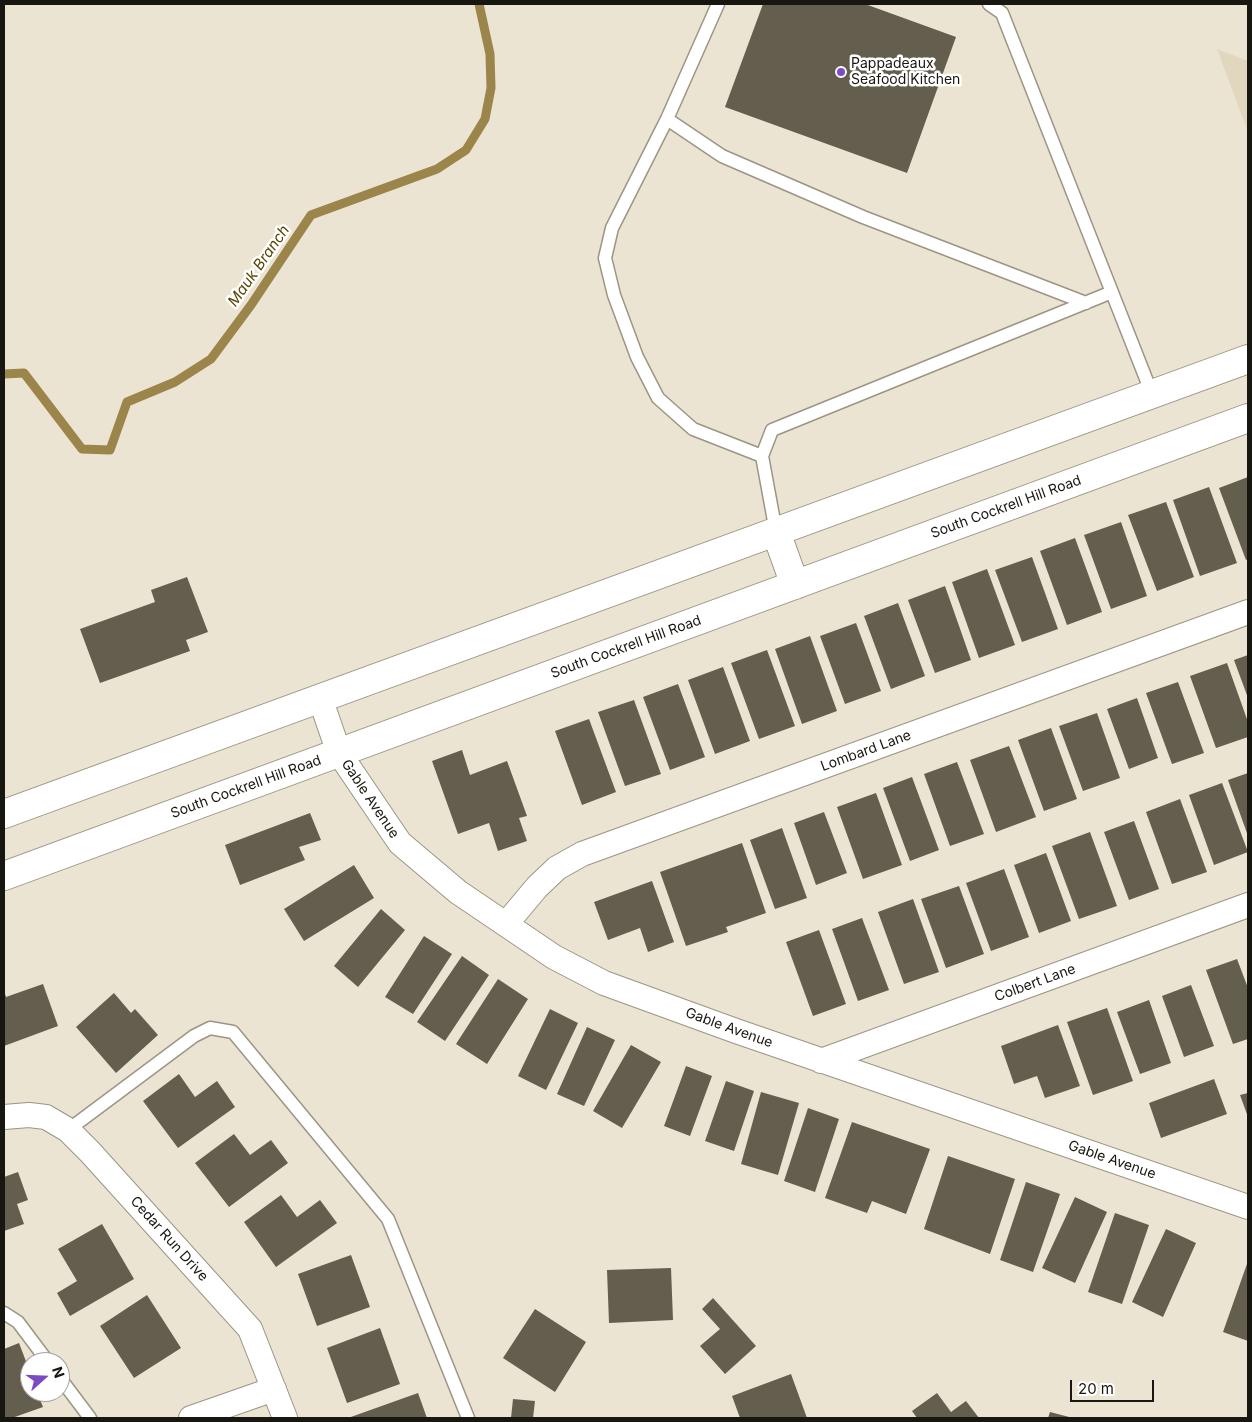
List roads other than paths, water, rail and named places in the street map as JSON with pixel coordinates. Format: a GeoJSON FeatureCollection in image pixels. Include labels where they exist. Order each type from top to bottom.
{"type":"FeatureCollection","features":[{"type":"Feature","properties":{"kind":"main road"},"geometry":{"type":"LineString","coordinates":[[4,814],[1248,359]]}},
{"type":"Feature","properties":{"kind":"main road","name":"South Cockrell Hill Road"},"geometry":{"type":"LineString","coordinates":[[4,876],[1248,418]]}},
{"type":"Feature","properties":{"kind":"main road"},"geometry":{"type":"LineString","coordinates":[[776,532],[795,585]]}},
{"type":"Feature","properties":{"kind":"street","name":"Lombard Lane"},"geometry":{"type":"LineString","coordinates":[[506,924],[537,887],[557,868],[582,854],[1248,612]]}},
{"type":"Feature","properties":{"kind":"street","name":"Gable Avenue"},"geometry":{"type":"LineString","coordinates":[[320,698],[338,753],[400,843],[458,892],[554,957],[604,983],[821,1061],[1248,1207]]}},
{"type":"Feature","properties":{"kind":"street","name":"Colbert Lane"},"geometry":{"type":"LineString","coordinates":[[821,1061],[1248,905]]}},
{"type":"Feature","properties":{"kind":"street","name":"Cedar Run Drive"},"geometry":{"type":"LineString","coordinates":[[4,1118],[29,1115],[46,1117],[68,1130],[250,1330],[285,1418]]}},
{"type":"Feature","properties":{"kind":"street"},"geometry":{"type":"LineString","coordinates":[[191,1418],[274,1389]]}},
{"type":"Feature","properties":{"kind":"lane"},"geometry":{"type":"LineString","coordinates":[[718,4],[667,119],[612,228],[605,258],[614,295],[637,356],[658,398],[693,429],[762,456]]}},
{"type":"Feature","properties":{"kind":"lane"},"geometry":{"type":"LineString","coordinates":[[989,4],[1002,13],[1152,394]]}},
{"type":"Feature","properties":{"kind":"lane"},"geometry":{"type":"LineString","coordinates":[[667,119],[722,156],[862,217],[1086,303]]}},
{"type":"Feature","properties":{"kind":"lane"},"geometry":{"type":"LineString","coordinates":[[776,532],[762,456],[772,430],[1112,292]]}},
{"type":"Feature","properties":{"kind":"lane"},"geometry":{"type":"LineString","coordinates":[[68,1130],[194,1036],[210,1028],[233,1032],[388,1219],[468,1418]]}},
{"type":"Feature","properties":{"kind":"lane"},"geometry":{"type":"LineString","coordinates":[[4,1313],[18,1322],[40,1352]]}},
{"type":"Feature","properties":{"kind":"lane"},"geometry":{"type":"LineString","coordinates":[[70,1391],[90,1418]]}},
{"type":"Feature","properties":{"kind":"waterway","name":"Mauk Branch"},"geometry":{"type":"LineString","coordinates":[[4,374],[24,373],[82,449],[110,450],[127,402],[175,382],[211,359],[251,305],[311,215],[437,169],[466,150],[485,119],[491,88],[490,54],[479,4]]}},
{"type":"Feature","properties":{"kind":"place","name":"Pappadeaux Seafood Kitchen"},"geometry":{"type":"Point","coordinates":[841,72]}}]}
